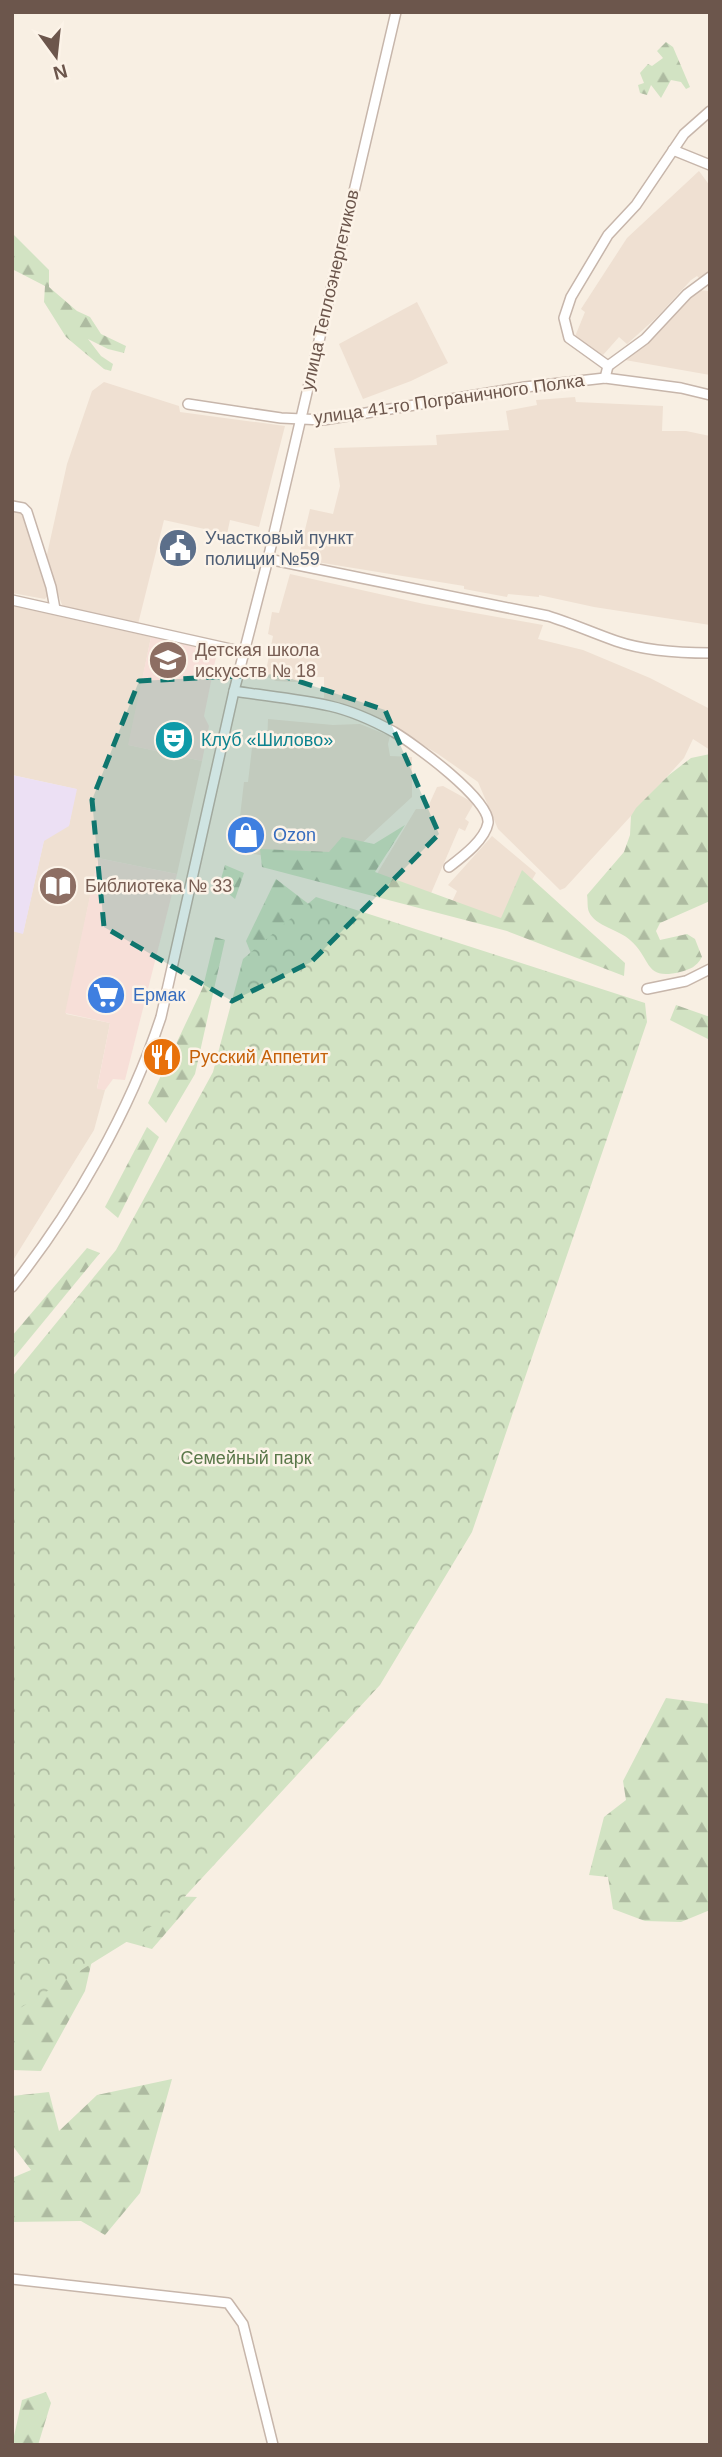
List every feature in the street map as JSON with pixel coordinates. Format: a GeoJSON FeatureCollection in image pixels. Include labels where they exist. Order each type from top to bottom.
{"type":"FeatureCollection","features":[{"type":"Feature","properties":{"kind":"street","name":"улица Теплоэнергетиков"},"geometry":{"type":"LineString","coordinates":[[12,1287],[32,1262],[86,1177],[148,1054],[160,1017],[234,691],[268,559],[396,12]]}},
{"type":"Feature","properties":{"kind":"street"},"geometry":{"type":"LineString","coordinates":[[608,366],[569,338],[564,318],[571,297],[608,235],[636,205],[684,134],[710,111]]}},
{"type":"Feature","properties":{"kind":"street"},"geometry":{"type":"LineString","coordinates":[[673,150],[710,165]]}},
{"type":"Feature","properties":{"kind":"street"},"geometry":{"type":"LineString","coordinates":[[605,378],[608,366],[645,339],[687,294],[710,277]]}},
{"type":"Feature","properties":{"kind":"street","name":"улица 41-го Пограничного Полка"},"geometry":{"type":"LineString","coordinates":[[188,404],[300,419],[323,419],[525,387],[605,378],[681,388],[710,395]]}},
{"type":"Feature","properties":{"kind":"street"},"geometry":{"type":"LineString","coordinates":[[12,506],[27,512],[51,587],[55,609]]}},
{"type":"Feature","properties":{"kind":"street"},"geometry":{"type":"LineString","coordinates":[[268,559],[548,616],[618,642],[682,653],[710,653]]}},
{"type":"Feature","properties":{"kind":"street"},"geometry":{"type":"LineString","coordinates":[[12,600],[244,652]]}},
{"type":"Feature","properties":{"kind":"street"},"geometry":{"type":"LineString","coordinates":[[234,691],[331,706],[365,718],[396,733],[467,787],[486,813],[488,823],[482,836],[449,867]]}},
{"type":"Feature","properties":{"kind":"street"},"geometry":{"type":"LineString","coordinates":[[647,989],[685,981],[710,969]]}},
{"type":"Feature","properties":{"kind":"street"},"geometry":{"type":"LineString","coordinates":[[12,2279],[228,2303],[243,2324],[273,2445]]}},
{"type":"Feature","properties":{"kind":"highlighted area"},"geometry":{"type":"Polygon","coordinates":[[[277,674],[385,710],[439,834],[311,962],[232,1001],[104,927],[92,800],[139,681],[277,674]]]}},
{"type":"Feature","properties":{"kind":"shaded area"},"geometry":{"type":"Polygon","coordinates":[[[699,171],[710,186],[710,274],[701,280],[697,276],[691,280],[656,318],[627,344],[619,337],[603,355],[574,339],[585,312],[581,309],[627,238],[699,171]]]}},
{"type":"Feature","properties":{"kind":"shaded area"},"geometry":{"type":"Polygon","coordinates":[[[697,290],[710,291],[710,375],[625,360],[659,330],[697,290]]]}},
{"type":"Feature","properties":{"kind":"shaded area"},"geometry":{"type":"Polygon","coordinates":[[[417,302],[448,363],[411,381],[363,399],[339,344],[417,302]]]}},
{"type":"Feature","properties":{"kind":"shaded area"},"geometry":{"type":"Polygon","coordinates":[[[104,382],[179,406],[180,412],[285,426],[259,527],[230,520],[227,534],[164,520],[138,624],[69,609],[62,605],[46,559],[67,464],[92,391],[104,382]]]}},
{"type":"Feature","properties":{"kind":"shaded area"},"geometry":{"type":"Polygon","coordinates":[[[575,397],[576,402],[663,406],[662,431],[686,431],[710,436],[710,625],[594,607],[539,595],[508,594],[507,597],[464,589],[464,586],[298,559],[310,509],[333,514],[340,486],[334,448],[437,445],[436,435],[509,430],[506,411],[537,405],[536,400],[575,397]]]}},
{"type":"Feature","properties":{"kind":"shaded area"},"geometry":{"type":"Polygon","coordinates":[[[12,511],[21,513],[26,520],[48,587],[45,599],[12,593],[12,511]]]}},
{"type":"Feature","properties":{"kind":"shaded area"},"geometry":{"type":"Polygon","coordinates":[[[290,574],[424,604],[543,625],[538,639],[583,650],[650,678],[710,709],[710,750],[693,739],[684,758],[565,888],[560,890],[498,829],[478,782],[438,754],[375,717],[324,698],[324,677],[305,677],[305,681],[294,682],[276,681],[265,676],[273,636],[268,634],[272,612],[279,613],[290,574]]]}},
{"type":"Feature","properties":{"kind":"shaded area"},"geometry":{"type":"Polygon","coordinates":[[[12,606],[151,637],[129,745],[202,761],[177,874],[98,858],[66,1014],[110,1023],[97,1088],[105,1090],[94,1130],[12,1262],[12,931],[23,933],[44,840],[69,825],[76,789],[12,775],[12,606]]]}},
{"type":"Feature","properties":{"kind":"shaded area"},"geometry":{"type":"Polygon","coordinates":[[[151,637],[217,652],[204,716],[209,726],[202,761],[128,745],[151,637]]]}},
{"type":"Feature","properties":{"kind":"shaded area"},"geometry":{"type":"Polygon","coordinates":[[[268,719],[333,725],[360,724],[390,736],[390,756],[412,757],[412,797],[335,868],[236,851],[244,782],[248,782],[252,748],[267,747],[268,719]]]}},
{"type":"Feature","properties":{"kind":"shaded area"},"geometry":{"type":"Polygon","coordinates":[[[12,775],[77,789],[69,826],[44,841],[23,934],[12,931],[12,775]]]}},
{"type":"Feature","properties":{"kind":"shaded area"},"geometry":{"type":"Polygon","coordinates":[[[443,786],[474,803],[465,819],[469,822],[465,831],[459,828],[429,898],[375,877],[416,809],[427,809],[437,787],[443,786]]]}},
{"type":"Feature","properties":{"kind":"shaded area"},"geometry":{"type":"Polygon","coordinates":[[[492,836],[536,873],[507,923],[451,904],[457,891],[448,885],[492,836]]]}},
{"type":"Feature","properties":{"kind":"shaded area"},"geometry":{"type":"Polygon","coordinates":[[[98,858],[177,874],[125,1080],[113,1079],[105,1090],[97,1089],[110,1023],[65,1013],[98,858]]]}},
{"type":"Feature","properties":{"kind":"green space"},"geometry":{"type":"Polygon","coordinates":[[[666,42],[673,47],[690,87],[686,89],[681,82],[671,80],[661,98],[651,85],[647,95],[640,93],[638,85],[644,83],[640,73],[648,64],[652,66],[663,58],[657,51],[666,42]]]}},
{"type":"Feature","properties":{"kind":"green space"},"geometry":{"type":"Polygon","coordinates":[[[12,233],[49,270],[49,287],[77,311],[90,317],[101,334],[126,346],[124,353],[88,339],[101,356],[113,364],[111,371],[104,369],[66,337],[44,302],[45,286],[12,269],[12,233]]]}},
{"type":"Feature","properties":{"kind":"green space"},"geometry":{"type":"Polygon","coordinates":[[[710,754],[710,901],[660,923],[656,931],[660,940],[687,934],[695,939],[702,957],[687,970],[660,973],[650,967],[630,940],[592,917],[588,910],[587,895],[624,852],[630,835],[631,816],[636,808],[669,775],[691,758],[710,754]]]}},
{"type":"Feature","properties":{"kind":"green space"},"geometry":{"type":"Polygon","coordinates":[[[405,825],[375,872],[501,918],[522,870],[625,963],[624,976],[507,931],[262,867],[260,849],[329,852],[342,837],[374,844],[405,825]]]}},
{"type":"Feature","properties":{"kind":"green space"},"geometry":{"type":"Polygon","coordinates":[[[225,865],[244,873],[235,899],[219,886],[225,865]]]}},
{"type":"Feature","properties":{"kind":"green space"},"geometry":{"type":"Polygon","coordinates":[[[276,879],[319,912],[256,966],[246,941],[276,879]]]}},
{"type":"Feature","properties":{"kind":"green space","name":"Семейный парк"},"geometry":{"type":"Polygon","coordinates":[[[316,897],[645,1003],[647,1022],[472,1532],[380,1685],[165,1918],[12,2013],[12,1377],[116,1250],[213,1072],[243,959],[316,897]]]}},
{"type":"Feature","properties":{"kind":"green space"},"geometry":{"type":"Polygon","coordinates":[[[215,937],[225,940],[195,1074],[166,1123],[148,1103],[203,987],[215,937]]]}},
{"type":"Feature","properties":{"kind":"green space"},"geometry":{"type":"Polygon","coordinates":[[[676,1005],[710,1017],[710,1040],[670,1020],[676,1005]]]}},
{"type":"Feature","properties":{"kind":"green space"},"geometry":{"type":"Polygon","coordinates":[[[147,1127],[159,1137],[118,1218],[105,1207],[147,1127]]]}},
{"type":"Feature","properties":{"kind":"green space"},"geometry":{"type":"Polygon","coordinates":[[[87,1248],[100,1253],[12,1360],[12,1336],[87,1248]]]}},
{"type":"Feature","properties":{"kind":"green space"},"geometry":{"type":"Polygon","coordinates":[[[666,1698],[710,1704],[710,1910],[681,1922],[645,1921],[613,1909],[608,1877],[589,1875],[604,1817],[626,1800],[623,1781],[666,1698]]]}},
{"type":"Feature","properties":{"kind":"green space"},"geometry":{"type":"Polygon","coordinates":[[[167,1896],[197,1897],[152,1949],[98,1934],[85,1991],[41,2071],[12,2070],[12,1976],[167,1896]]]}},
{"type":"Feature","properties":{"kind":"green space"},"geometry":{"type":"Polygon","coordinates":[[[172,2079],[140,2193],[105,2235],[81,2221],[12,2222],[12,2178],[31,2170],[12,2145],[12,2096],[49,2092],[59,2131],[97,2095],[172,2079]]]}},
{"type":"Feature","properties":{"kind":"green space"},"geometry":{"type":"Polygon","coordinates":[[[46,2392],[51,2403],[38,2445],[12,2445],[22,2400],[46,2392]]]}},
{"type":"Feature","properties":{"kind":"place","name":"Участковый пункт полиции №59"},"geometry":{"type":"Point","coordinates":[178,548]}},
{"type":"Feature","properties":{"kind":"place","name":"Детская школа искусств № 18"},"geometry":{"type":"Point","coordinates":[168,660]}},
{"type":"Feature","properties":{"kind":"place","name":"Клуб «Шилово»"},"geometry":{"type":"Point","coordinates":[174,740]}},
{"type":"Feature","properties":{"kind":"place","name":"Ozon"},"geometry":{"type":"Point","coordinates":[246,835]}},
{"type":"Feature","properties":{"kind":"place","name":"Библиотека № 33"},"geometry":{"type":"Point","coordinates":[58,886]}},
{"type":"Feature","properties":{"kind":"place","name":"Ермак"},"geometry":{"type":"Point","coordinates":[106,995]}},
{"type":"Feature","properties":{"kind":"place","name":"Русский Аппетит"},"geometry":{"type":"Point","coordinates":[162,1057]}}]}
